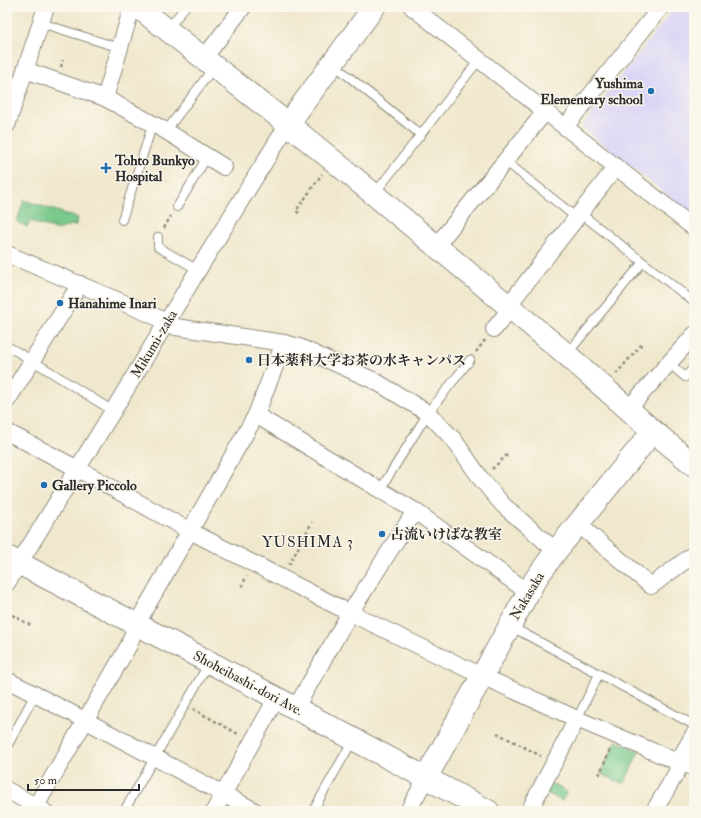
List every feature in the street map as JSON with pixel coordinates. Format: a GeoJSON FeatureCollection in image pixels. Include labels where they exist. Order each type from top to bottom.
{"type":"FeatureCollection","features":[{"type":"Feature","properties":{"kind":"street"},"geometry":{"type":"LineString","coordinates":[[7,125],[46,7]]}},
{"type":"Feature","properties":{"kind":"street"},"geometry":{"type":"LineString","coordinates":[[105,98],[132,7]]}},
{"type":"Feature","properties":{"kind":"street"},"geometry":{"type":"LineString","coordinates":[[138,7],[210,62],[374,194],[566,354],[653,431],[694,464]]}},
{"type":"Feature","properties":{"kind":"street"},"geometry":{"type":"LineString","coordinates":[[210,62],[243,7]]}},
{"type":"Feature","properties":{"kind":"street"},"geometry":{"type":"LineString","coordinates":[[288,124],[374,7]]}},
{"type":"Feature","properties":{"kind":"street"},"geometry":{"type":"LineString","coordinates":[[412,7],[694,228]]}},
{"type":"Feature","properties":{"kind":"street"},"geometry":{"type":"LineString","coordinates":[[564,127],[661,7]]}},
{"type":"Feature","properties":{"kind":"street"},"geometry":{"type":"LineString","coordinates":[[25,70],[105,98],[159,127],[224,167]]}},
{"type":"Feature","properties":{"kind":"street"},"geometry":{"type":"LineString","coordinates":[[436,246],[545,112]]}},
{"type":"Feature","properties":{"kind":"street","name":"Mikumi-zaka"},"geometry":{"type":"LineString","coordinates":[[7,583],[13,560],[78,469],[166,322],[288,124]]}},
{"type":"Feature","properties":{"kind":"street"},"geometry":{"type":"LineString","coordinates":[[494,329],[509,307],[616,167]]}},
{"type":"Feature","properties":{"kind":"street"},"geometry":{"type":"LineString","coordinates":[[7,254],[80,284],[176,327],[284,343],[299,347],[376,381],[428,413],[454,440],[481,479],[503,505],[556,551]]}},
{"type":"Feature","properties":{"kind":"street"},"geometry":{"type":"LineString","coordinates":[[7,401],[80,284]]}},
{"type":"Feature","properties":{"kind":"street"},"geometry":{"type":"LineString","coordinates":[[628,409],[694,335]]}},
{"type":"Feature","properties":{"kind":"street"},"geometry":{"type":"LineString","coordinates":[[7,790],[38,809],[86,720],[129,645],[136,625],[256,415],[284,343]]}},
{"type":"Feature","properties":{"kind":"street"},"geometry":{"type":"LineString","coordinates":[[256,415],[415,512],[528,592]]}},
{"type":"Feature","properties":{"kind":"street","name":"Nakasaka"},"geometry":{"type":"LineString","coordinates":[[426,778],[535,580],[556,551],[653,431]]}},
{"type":"Feature","properties":{"kind":"street"},"geometry":{"type":"LineString","coordinates":[[7,432],[78,469],[190,531],[350,613],[482,676],[577,719],[678,762],[694,767]]}},
{"type":"Feature","properties":{"kind":"street"},"geometry":{"type":"LineString","coordinates":[[295,709],[350,613],[415,512]]}},
{"type":"Feature","properties":{"kind":"street"},"geometry":{"type":"LineString","coordinates":[[578,524],[651,586],[694,554]]}},
{"type":"Feature","properties":{"kind":"street","name":"Shoheibashi-dori Ave."},"geometry":{"type":"LineString","coordinates":[[13,560],[209,662],[488,811]]}},
{"type":"Feature","properties":{"kind":"street"},"geometry":{"type":"LineString","coordinates":[[7,680],[86,720],[256,811]]}},
{"type":"Feature","properties":{"kind":"street"},"geometry":{"type":"LineString","coordinates":[[214,811],[276,699]]}},
{"type":"Feature","properties":{"kind":"street"},"geometry":{"type":"LineString","coordinates":[[529,811],[577,719]]}},
{"type":"Feature","properties":{"kind":"street"},"geometry":{"type":"LineString","coordinates":[[654,811],[677,772],[678,762],[694,734]]}},
{"type":"Feature","properties":{"kind":"street"},"geometry":{"type":"LineString","coordinates":[[408,811],[426,778]]}},
{"type":"Feature","properties":{"kind":"lane"},"geometry":{"type":"LineString","coordinates":[[168,30],[185,7]]}},
{"type":"Feature","properties":{"kind":"lane"},"geometry":{"type":"LineString","coordinates":[[41,23],[120,48]]}},
{"type":"Feature","properties":{"kind":"lane"},"geometry":{"type":"LineString","coordinates":[[374,194],[479,60]]}},
{"type":"Feature","properties":{"kind":"lane"},"geometry":{"type":"LineString","coordinates":[[122,220],[159,127],[210,62]]}},
{"type":"Feature","properties":{"kind":"lane"},"geometry":{"type":"LineString","coordinates":[[332,64],[421,134]]}},
{"type":"Feature","properties":{"kind":"lane"},"geometry":{"type":"LineString","coordinates":[[177,207],[207,157]]}},
{"type":"Feature","properties":{"kind":"lane"},"geometry":{"type":"LineString","coordinates":[[505,161],[643,262],[694,302]]}},
{"type":"Feature","properties":{"kind":"lane"},"geometry":{"type":"LineString","coordinates":[[158,237],[158,247],[198,270]]}},
{"type":"Feature","properties":{"kind":"lane"},"geometry":{"type":"LineString","coordinates":[[566,354],[643,262]]}},
{"type":"Feature","properties":{"kind":"lane"},"geometry":{"type":"LineString","coordinates":[[7,346],[113,411]]}},
{"type":"Feature","properties":{"kind":"lane"},"geometry":{"type":"LineString","coordinates":[[380,490],[428,413],[470,360]]}},
{"type":"Feature","properties":{"kind":"lane"},"geometry":{"type":"LineString","coordinates":[[669,363],[685,377],[694,367]]}},
{"type":"Feature","properties":{"kind":"lane"},"geometry":{"type":"LineString","coordinates":[[510,626],[694,725]]}},
{"type":"Feature","properties":{"kind":"lane"},"geometry":{"type":"LineString","coordinates":[[124,811],[209,662]]}},
{"type":"Feature","properties":{"kind":"lane"},"geometry":{"type":"LineString","coordinates":[[577,719],[599,674]]}},
{"type":"Feature","properties":{"kind":"lane"},"geometry":{"type":"LineString","coordinates":[[7,747],[35,694]]}},
{"type":"Feature","properties":{"kind":"lane"},"geometry":{"type":"LineString","coordinates":[[313,811],[353,740]]}},
{"type":"Feature","properties":{"kind":"path"},"geometry":{"type":"LineString","coordinates":[[299,213],[296,211],[326,169]]}},
{"type":"Feature","properties":{"kind":"path"},"geometry":{"type":"LineString","coordinates":[[158,237],[177,207]]}},
{"type":"Feature","properties":{"kind":"path"},"geometry":{"type":"LineString","coordinates":[[470,360],[494,329]]}},
{"type":"Feature","properties":{"kind":"path"},"geometry":{"type":"LineString","coordinates":[[616,375],[642,344]]}},
{"type":"Feature","properties":{"kind":"path"},"geometry":{"type":"LineString","coordinates":[[481,479],[507,455]]}},
{"type":"Feature","properties":{"kind":"path"},"geometry":{"type":"LineString","coordinates":[[282,578],[312,522]]}},
{"type":"Feature","properties":{"kind":"path"},"geometry":{"type":"LineString","coordinates":[[7,612],[30,625]]}},
{"type":"Feature","properties":{"kind":"path"},"geometry":{"type":"LineString","coordinates":[[185,705],[253,741]]}},
{"type":"Feature","properties":{"kind":"path"},"geometry":{"type":"LineString","coordinates":[[497,733],[554,763]]}},
{"type":"Feature","properties":{"kind":"path"},"geometry":{"type":"LineString","coordinates":[[599,775],[617,736]]}},
{"type":"Feature","properties":{"kind":"shaded area","name":"Yushima Elementary school"},"geometry":{"type":"Polygon","coordinates":[[[675,7],[694,7],[694,216],[581,127],[675,7]]]}},
{"type":"Feature","properties":{"kind":"green space"},"geometry":{"type":"Polygon","coordinates":[[[24,200],[78,218],[75,226],[71,225],[58,230],[30,221],[27,227],[17,222],[24,200]]]}},
{"type":"Feature","properties":{"kind":"green space"},"geometry":{"type":"Polygon","coordinates":[[[616,741],[639,751],[624,784],[601,774],[616,741]]]}},
{"type":"Feature","properties":{"kind":"green space"},"geometry":{"type":"Polygon","coordinates":[[[549,782],[567,792],[562,801],[543,791],[549,782]]]}},
{"type":"Feature","properties":{"kind":"place","name":"Yushima Elementary school"},"geometry":{"type":"Point","coordinates":[651,91]}},
{"type":"Feature","properties":{"kind":"place","name":"Tohto Bunkyo Hospital"},"geometry":{"type":"Point","coordinates":[106,168]}},
{"type":"Feature","properties":{"kind":"place","name":"Hanahime Inari"},"geometry":{"type":"Point","coordinates":[60,303]}},
{"type":"Feature","properties":{"kind":"place","name":"日本薬科大学お茶の水キャンパス"},"geometry":{"type":"Point","coordinates":[249,360]}},
{"type":"Feature","properties":{"kind":"place","name":"Gallery Piccolo"},"geometry":{"type":"Point","coordinates":[44,485]}},
{"type":"Feature","properties":{"kind":"place","name":"古流いけばな教室"},"geometry":{"type":"Point","coordinates":[382,534]}},
{"type":"Feature","properties":{"kind":"district","name":"YUSHIMA 3"},"geometry":{"type":"Point","coordinates":[308,542]}}]}
